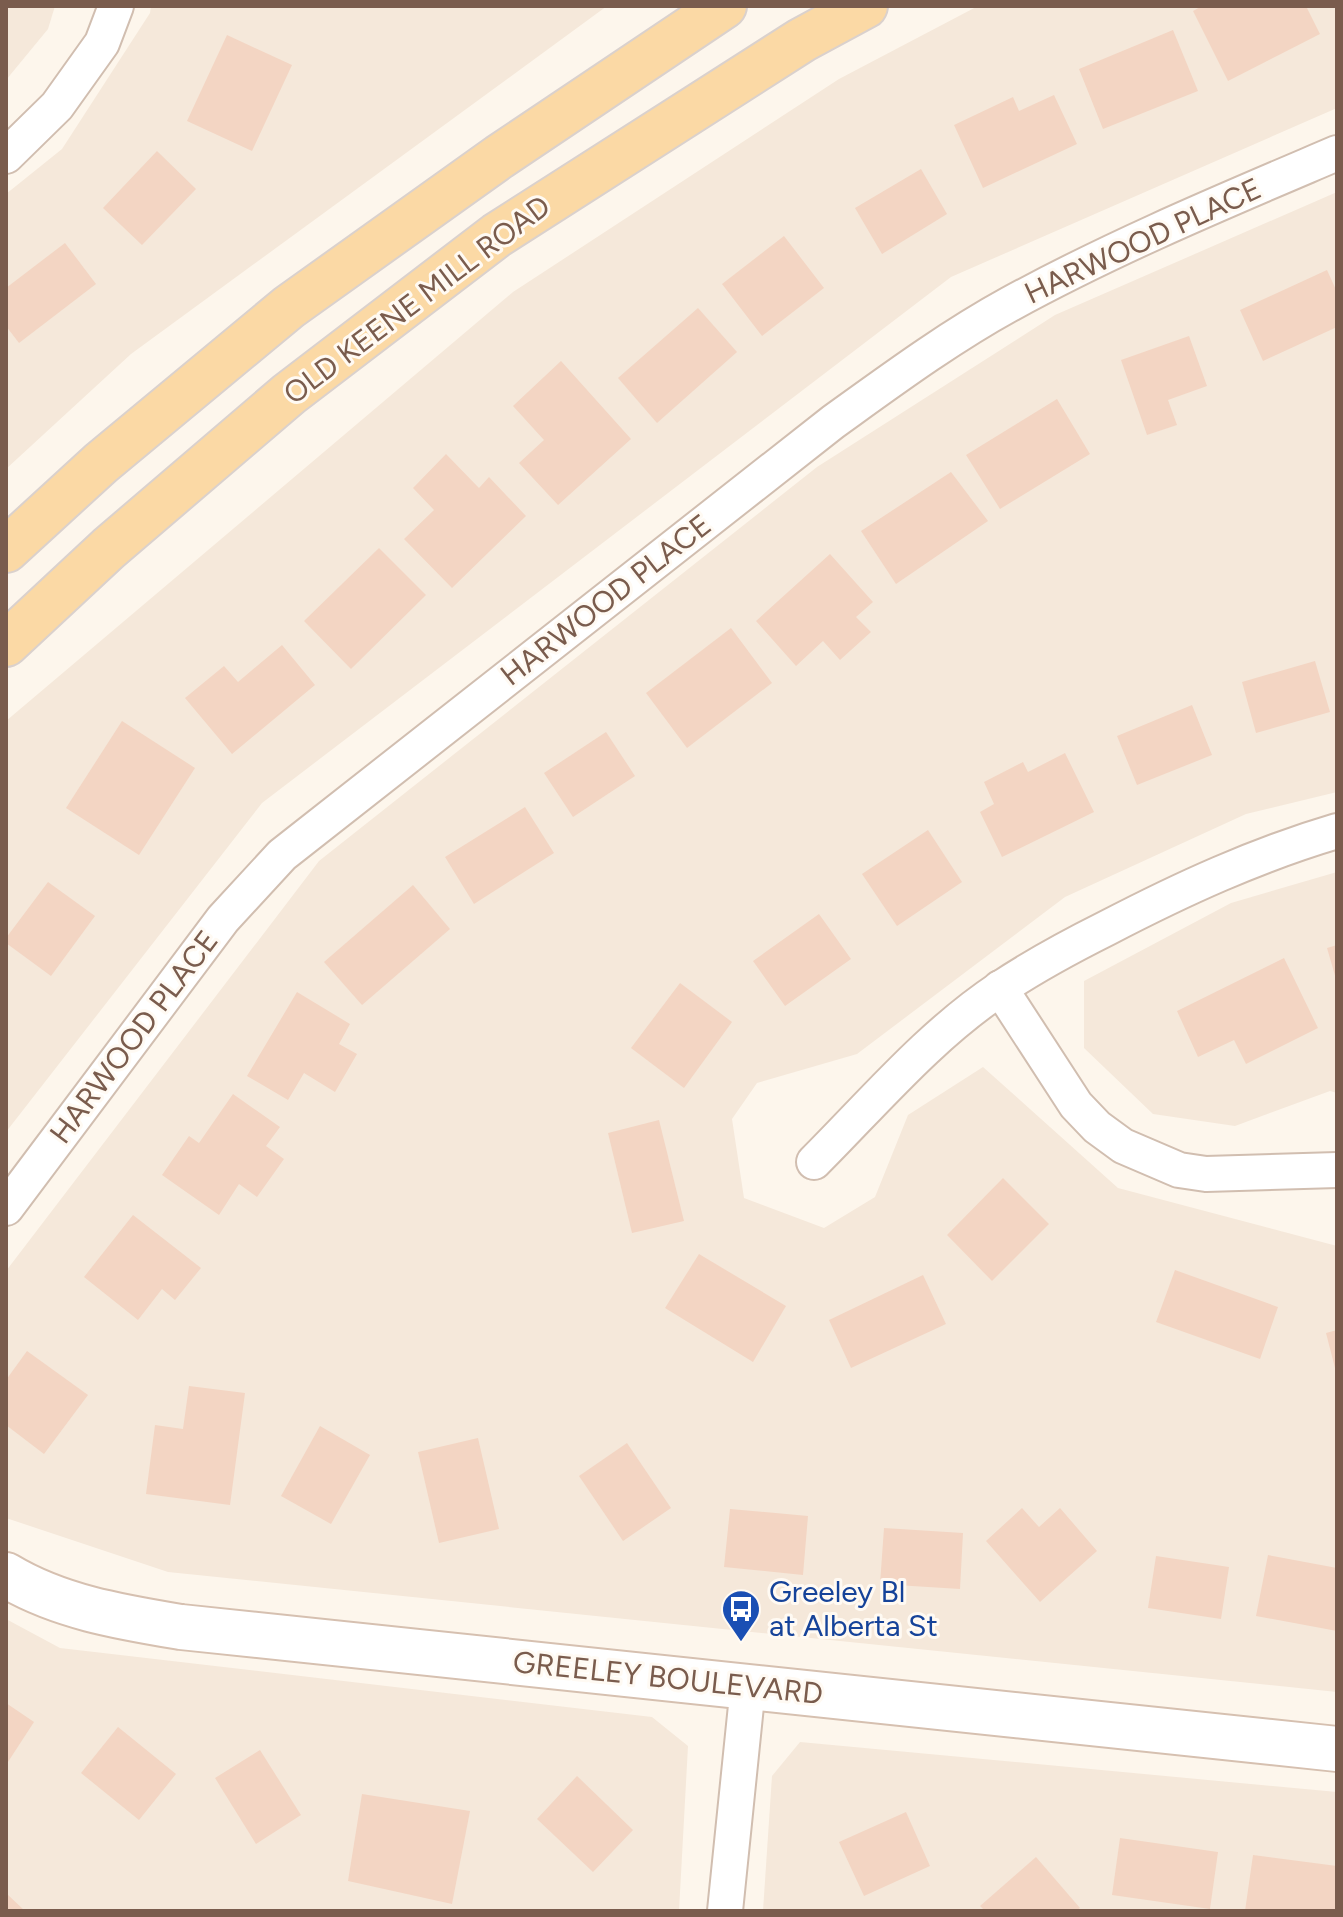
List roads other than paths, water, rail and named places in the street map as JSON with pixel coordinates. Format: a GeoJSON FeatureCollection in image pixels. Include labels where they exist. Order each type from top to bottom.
{"type":"FeatureCollection","features":[{"type":"Feature","properties":{"kind":"main road"},"geometry":{"type":"LineString","coordinates":[[6,550],[101,463],[289,307],[499,157],[724,6]]}},
{"type":"Feature","properties":{"kind":"main road","name":"OLD KEENE MILL ROAD"},"geometry":{"type":"LineString","coordinates":[[6,644],[109,548],[289,394],[497,235],[789,48],[865,6]]}},
{"type":"Feature","properties":{"kind":"street"},"geometry":{"type":"LineString","coordinates":[[6,156],[57,106],[102,43],[116,6]]}},
{"type":"Feature","properties":{"kind":"street","name":"HARWOOD PLACE"},"geometry":{"type":"LineString","coordinates":[[6,1208],[223,919],[282,855],[833,422],[920,360],[1008,305],[1111,251],[1337,153]]}},
{"type":"Feature","properties":{"kind":"street"},"geometry":{"type":"LineString","coordinates":[[814,1162],[935,1040],[1000,988],[1077,943],[1182,889],[1284,847],[1337,831]]}},
{"type":"Feature","properties":{"kind":"street"},"geometry":{"type":"LineString","coordinates":[[1000,988],[1076,1105],[1097,1127],[1123,1146],[1179,1170],[1206,1174],[1337,1170]]}},
{"type":"Feature","properties":{"kind":"street","name":"GREELEY BOULEVARD"},"geometry":{"type":"LineString","coordinates":[[6,1575],[79,1606],[119,1617],[181,1627],[1337,1749]]}},
{"type":"Feature","properties":{"kind":"street"},"geometry":{"type":"LineString","coordinates":[[725,1911],[748,1686]]}},
{"type":"Feature","properties":{"kind":"place","name":"Greeley Bl at Alberta St"},"geometry":{"type":"Point","coordinates":[741,1643]}}]}
